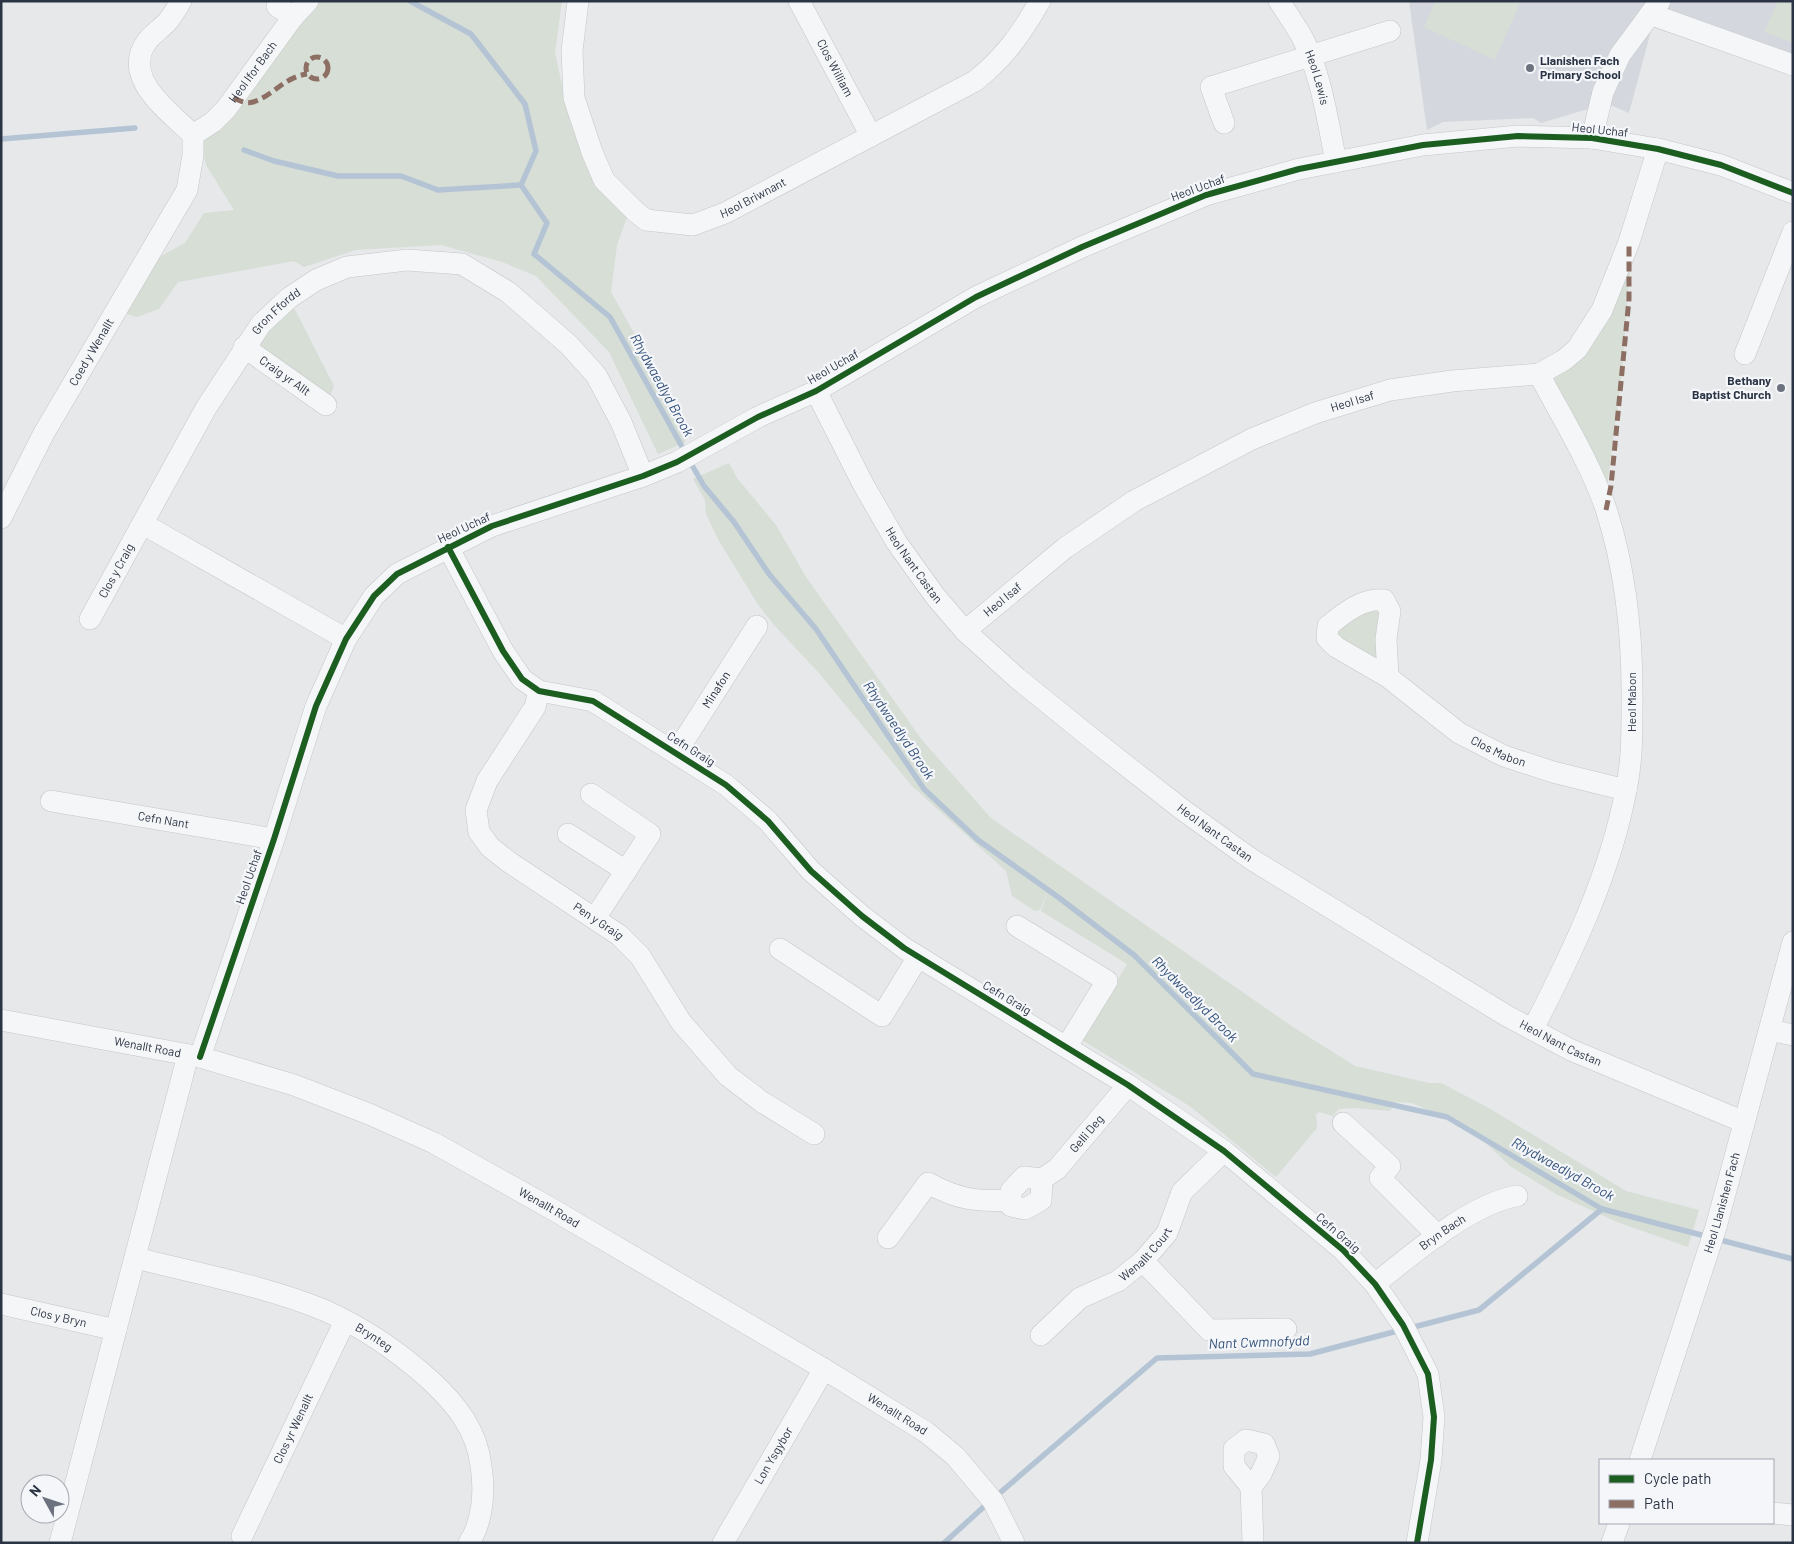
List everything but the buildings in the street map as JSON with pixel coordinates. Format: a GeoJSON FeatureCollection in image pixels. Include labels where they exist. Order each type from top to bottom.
{"type":"FeatureCollection","features":[{"type":"Feature","properties":{"kind":"street"},"geometry":{"type":"LineString","coordinates":[[181,1],[168,21],[148,40],[140,63],[140,75],[145,86],[193,135]]}},
{"type":"Feature","properties":{"kind":"street","name":"Heol Ifor Bach"},"geometry":{"type":"LineString","coordinates":[[193,135],[213,122],[226,109],[285,12],[308,1]]}},
{"type":"Feature","properties":{"kind":"street","name":"Heol Briwnant"},"geometry":{"type":"LineString","coordinates":[[578,1],[572,51],[574,98],[592,152],[604,180],[646,220],[693,225],[725,214],[975,81],[996,65],[1013,46],[1040,1]]}},
{"type":"Feature","properties":{"kind":"street","name":"Clos William"},"geometry":{"type":"LineString","coordinates":[[798,1],[871,136]]}},
{"type":"Feature","properties":{"kind":"street","name":"Heol Lewis"},"geometry":{"type":"LineString","coordinates":[[1279,1],[1303,38],[1310,57],[1323,100],[1336,162]]}},
{"type":"Feature","properties":{"kind":"street"},"geometry":{"type":"LineString","coordinates":[[1592,138],[1603,92],[1620,55],[1655,8],[1793,65]]}},
{"type":"Feature","properties":{"kind":"street"},"geometry":{"type":"LineString","coordinates":[[1224,123],[1211,87],[1390,31]]}},
{"type":"Feature","properties":{"kind":"street","name":"Coed y Wenallt"},"geometry":{"type":"LineString","coordinates":[[1,518],[44,433],[187,190],[193,155],[193,135]]}},
{"type":"Feature","properties":{"kind":"street","name":"Heol Uchaf"},"geometry":{"type":"LineString","coordinates":[[194,1056],[274,839],[316,706],[346,639],[374,596],[396,574],[492,526],[643,476],[686,457],[758,417],[816,391],[976,297],[1082,247],[1206,195],[1336,162],[1423,145],[1518,136],[1592,138],[1658,149],[1721,165],[1793,193]]}},
{"type":"Feature","properties":{"kind":"street","name":"Heol Isaf"},"geometry":{"type":"LineString","coordinates":[[965,630],[1064,548],[1134,501],[1252,440],[1315,413],[1390,390],[1452,381],[1539,374],[1564,360],[1577,349],[1602,310],[1629,242],[1658,149]]}},
{"type":"Feature","properties":{"kind":"street"},"geometry":{"type":"LineString","coordinates":[[1745,354],[1793,232]]}},
{"type":"Feature","properties":{"kind":"street","name":"Gron Ffordd"},"geometry":{"type":"LineString","coordinates":[[143,524],[206,408],[261,324],[289,298],[316,280],[347,267],[407,260],[462,264],[508,292],[569,344],[596,375],[621,422],[643,476]]}},
{"type":"Feature","properties":{"kind":"street","name":"Craig yr Allt"},"geometry":{"type":"LineString","coordinates":[[244,348],[326,405]]}},
{"type":"Feature","properties":{"kind":"street","name":"Heol Mabon"},"geometry":{"type":"LineString","coordinates":[[1533,1029],[1573,951],[1593,901],[1617,827],[1626,790],[1632,749],[1633,678],[1631,632],[1624,584],[1606,510],[1595,480],[1539,374]]}},
{"type":"Feature","properties":{"kind":"street","name":"Heol Nant Castan"},"geometry":{"type":"LineString","coordinates":[[816,391],[863,484],[897,543],[935,596],[965,630],[1017,678],[1096,742],[1183,810],[1251,859],[1426,967],[1571,1050],[1744,1122]]}},
{"type":"Feature","properties":{"kind":"street"},"geometry":{"type":"LineString","coordinates":[[143,524],[346,639]]}},
{"type":"Feature","properties":{"kind":"street","name":"Clos y Craig"},"geometry":{"type":"LineString","coordinates":[[90,619],[143,524]]}},
{"type":"Feature","properties":{"kind":"street","name":"Cefn Graig"},"geometry":{"type":"LineString","coordinates":[[448,547],[503,651],[522,679],[539,691],[592,701],[726,785],[768,821],[811,870],[862,916],[918,957],[1067,1046],[1224,1150],[1343,1250],[1376,1284],[1403,1325],[1428,1374],[1434,1417],[1431,1460],[1417,1543]]}},
{"type":"Feature","properties":{"kind":"street","name":"Minafon"},"geometry":{"type":"LineString","coordinates":[[676,753],[757,626]]}},
{"type":"Feature","properties":{"kind":"street","name":"Clos Mabon"},"geometry":{"type":"LineString","coordinates":[[1388,677],[1460,732],[1504,756],[1553,772],[1626,790]]}},
{"type":"Feature","properties":{"kind":"street","name":"Pen y Graig"},"geometry":{"type":"LineString","coordinates":[[539,691],[535,707],[487,782],[476,810],[479,832],[490,847],[509,862],[619,935],[640,956],[681,1022],[728,1076],[762,1102],[814,1134]]}},
{"type":"Feature","properties":{"kind":"street"},"geometry":{"type":"LineString","coordinates":[[591,794],[650,834],[595,918]]}},
{"type":"Feature","properties":{"kind":"street","name":"Cefn Nant"},"geometry":{"type":"LineString","coordinates":[[51,801],[274,839]]}},
{"type":"Feature","properties":{"kind":"street"},"geometry":{"type":"LineString","coordinates":[[568,834],[626,870]]}},
{"type":"Feature","properties":{"kind":"street"},"geometry":{"type":"LineString","coordinates":[[1017,926],[1106,981],[1067,1046]]}},
{"type":"Feature","properties":{"kind":"street","name":"Heol Llanishen Fach"},"geometry":{"type":"LineString","coordinates":[[1640,1459],[1716,1227],[1793,942]]}},
{"type":"Feature","properties":{"kind":"street"},"geometry":{"type":"LineString","coordinates":[[780,949],[882,1016],[918,957]]}},
{"type":"Feature","properties":{"kind":"street","name":"Wenallt Road"},"geometry":{"type":"LineString","coordinates":[[1,1020],[194,1056],[294,1085],[369,1114],[434,1143],[552,1209],[824,1369],[926,1432],[955,1456],[993,1501],[1014,1543]]}},
{"type":"Feature","properties":{"kind":"street"},"geometry":{"type":"LineString","coordinates":[[1770,1030],[1793,1035]]}},
{"type":"Feature","properties":{"kind":"street"},"geometry":{"type":"LineString","coordinates":[[60,1543],[116,1330],[194,1056]]}},
{"type":"Feature","properties":{"kind":"street","name":"Gelli Deg"},"geometry":{"type":"LineString","coordinates":[[888,1238],[928,1183],[949,1194],[982,1202],[1009,1200],[1010,1191],[1024,1177],[1042,1179],[1057,1169],[1128,1085]]}},
{"type":"Feature","properties":{"kind":"street"},"geometry":{"type":"LineString","coordinates":[[1343,1124],[1390,1166],[1380,1178],[1438,1236]]}},
{"type":"Feature","properties":{"kind":"street","name":"Wenallt Court"},"geometry":{"type":"LineString","coordinates":[[1041,1335],[1080,1298],[1118,1281],[1143,1261],[1167,1233],[1182,1192],[1224,1150]]}},
{"type":"Feature","properties":{"kind":"street","name":"Bryn Bach"},"geometry":{"type":"LineString","coordinates":[[1376,1284],[1438,1236],[1505,1198],[1517,1196]]}},
{"type":"Feature","properties":{"kind":"street","name":"Brynteg"},"geometry":{"type":"LineString","coordinates":[[136,1258],[292,1299],[327,1312],[370,1334],[408,1360],[445,1394],[468,1422],[480,1454],[484,1488],[475,1533],[469,1543]]}},
{"type":"Feature","properties":{"kind":"street"},"geometry":{"type":"LineString","coordinates":[[1143,1261],[1209,1330],[1286,1329]]}},
{"type":"Feature","properties":{"kind":"street","name":"Clos y Bryn"},"geometry":{"type":"LineString","coordinates":[[1,1304],[116,1330]]}},
{"type":"Feature","properties":{"kind":"street","name":"Clos yr Wenallt"},"geometry":{"type":"LineString","coordinates":[[242,1536],[345,1322]]}},
{"type":"Feature","properties":{"kind":"street","name":"Lon Ysgybor"},"geometry":{"type":"LineString","coordinates":[[723,1543],[824,1369]]}},
{"type":"Feature","properties":{"kind":"street"},"geometry":{"type":"LineString","coordinates":[[1251,1487],[1254,1543]]}},
{"type":"Feature","properties":{"kind":"street"},"geometry":{"type":"LineString","coordinates":[[1774,1513],[1793,1515]]}},
{"type":"Feature","properties":{"kind":"street"},"geometry":{"type":"LineString","coordinates":[[1612,1543],[1619,1524]]}},
{"type":"Feature","properties":{"kind":"shaded area"},"geometry":{"type":"Polygon","coordinates":[[[308,1],[562,1],[555,53],[570,122],[587,167],[627,217],[617,245],[611,292],[648,358],[686,442],[658,454],[609,352],[536,276],[502,262],[441,245],[355,250],[304,267],[294,261],[178,282],[159,309],[137,317],[117,311],[146,261],[161,256],[185,243],[204,213],[234,210],[206,165],[202,146],[193,135],[308,1]]]}},
{"type":"Feature","properties":{"kind":"shaded area","name":"Llanishen Fach Primary School"},"geometry":{"type":"Polygon","coordinates":[[[1409,1],[1793,1],[1793,76],[1652,27],[1629,113],[1613,106],[1588,109],[1541,123],[1533,118],[1443,122],[1427,130],[1409,1]]]}},
{"type":"Feature","properties":{"kind":"shaded area"},"geometry":{"type":"Polygon","coordinates":[[[1435,1],[1521,1],[1495,60],[1424,27],[1435,1]]]}},
{"type":"Feature","properties":{"kind":"shaded area"},"geometry":{"type":"Polygon","coordinates":[[[1778,1],[1793,1],[1793,43],[1764,32],[1778,1]]]}},
{"type":"Feature","properties":{"kind":"shaded area"},"geometry":{"type":"Polygon","coordinates":[[[1632,242],[1622,372],[1604,509],[1540,374],[1569,356],[1589,362],[1573,356],[1632,242]]]}},
{"type":"Feature","properties":{"kind":"shaded area"},"geometry":{"type":"Polygon","coordinates":[[[289,298],[334,386],[326,405],[244,347],[289,298]]]}},
{"type":"Feature","properties":{"kind":"shaded area"},"geometry":{"type":"Polygon","coordinates":[[[729,463],[737,478],[776,525],[806,577],[922,740],[991,818],[1293,1027],[1355,1066],[1429,1083],[1441,1083],[1487,1107],[1626,1191],[1699,1210],[1688,1247],[1617,1222],[1556,1194],[1510,1166],[1471,1129],[1412,1103],[1396,1102],[1390,1111],[1354,1108],[1339,1109],[1333,1116],[1319,1112],[1316,1114],[1317,1128],[1276,1177],[1191,1107],[1082,1040],[1127,964],[1041,911],[1051,883],[1040,910],[1035,911],[1012,896],[1006,871],[912,786],[819,673],[774,625],[757,603],[719,541],[706,514],[705,500],[693,479],[729,463]]]}},
{"type":"Feature","properties":{"kind":"shaded area"},"geometry":{"type":"Polygon","coordinates":[[[1384,600],[1386,660],[1358,658],[1328,626],[1384,600]]]}},
{"type":"Feature","properties":{"kind":"waterway","name":"Rhydwaedlyd Brook"},"geometry":{"type":"LineString","coordinates":[[410,1],[471,34],[525,104],[536,151],[521,185],[547,223],[534,254],[610,317],[685,452]]}},
{"type":"Feature","properties":{"kind":"waterway"},"geometry":{"type":"LineString","coordinates":[[1,139],[135,128]]}},
{"type":"Feature","properties":{"kind":"waterway"},"geometry":{"type":"LineString","coordinates":[[244,150],[274,161],[338,176],[401,176],[438,190],[521,185]]}},
{"type":"Feature","properties":{"kind":"waterway","name":"Rhydwaedlyd Brook"},"geometry":{"type":"LineString","coordinates":[[689,460],[704,486],[734,522],[769,574],[816,629],[924,789],[978,840],[1058,897],[1134,955],[1253,1074],[1447,1117],[1602,1209],[1793,1259]]}},
{"type":"Feature","properties":{"kind":"waterway","name":"Nant Cwmnofydd"},"geometry":{"type":"LineString","coordinates":[[1410,1328],[1479,1310],[1602,1209]]}},
{"type":"Feature","properties":{"kind":"waterway","name":"Nant Cwmnofydd"},"geometry":{"type":"LineString","coordinates":[[995,1497],[1157,1358],[1310,1354],[1401,1330]]}},
{"type":"Feature","properties":{"kind":"waterway","name":"Nant Cwmnofydd"},"geometry":{"type":"LineString","coordinates":[[944,1543],[988,1503]]}},
{"type":"Feature","properties":{"kind":"marked path"},"geometry":{"type":"LineString","coordinates":[[317,57],[325,60],[328,68],[325,76],[317,79],[309,76],[306,68],[309,60],[317,57]]}},
{"type":"Feature","properties":{"kind":"marked path"},"geometry":{"type":"LineString","coordinates":[[234,98],[250,103],[267,96],[292,79],[307,74]]}},
{"type":"Feature","properties":{"kind":"marked path"},"geometry":{"type":"LineString","coordinates":[[1606,510],[1611,486],[1629,299],[1629,242]]}},
{"type":"Feature","properties":{"kind":"cycle path"},"geometry":{"type":"LineString","coordinates":[[200,1057],[274,839],[316,706],[346,639],[374,596],[397,574],[492,526],[643,476],[677,462],[758,417],[816,391],[976,297],[1082,247],[1206,195],[1299,169],[1423,145],[1518,136],[1592,138],[1658,149],[1721,165],[1793,193]]}},
{"type":"Feature","properties":{"kind":"cycle path"},"geometry":{"type":"LineString","coordinates":[[448,547],[503,651],[522,679],[539,691],[593,701],[726,785],[768,821],[811,871],[862,916],[904,948],[1128,1085],[1224,1151],[1343,1250],[1375,1284],[1403,1325],[1428,1374],[1434,1417],[1431,1460],[1417,1543]]}},
{"type":"Feature","properties":{"kind":"place","name":"Llanishen Fach Primary School"},"geometry":{"type":"Point","coordinates":[1530,68]}},
{"type":"Feature","properties":{"kind":"place","name":"Bethany Baptist Church"},"geometry":{"type":"Point","coordinates":[1781,388]}}]}
